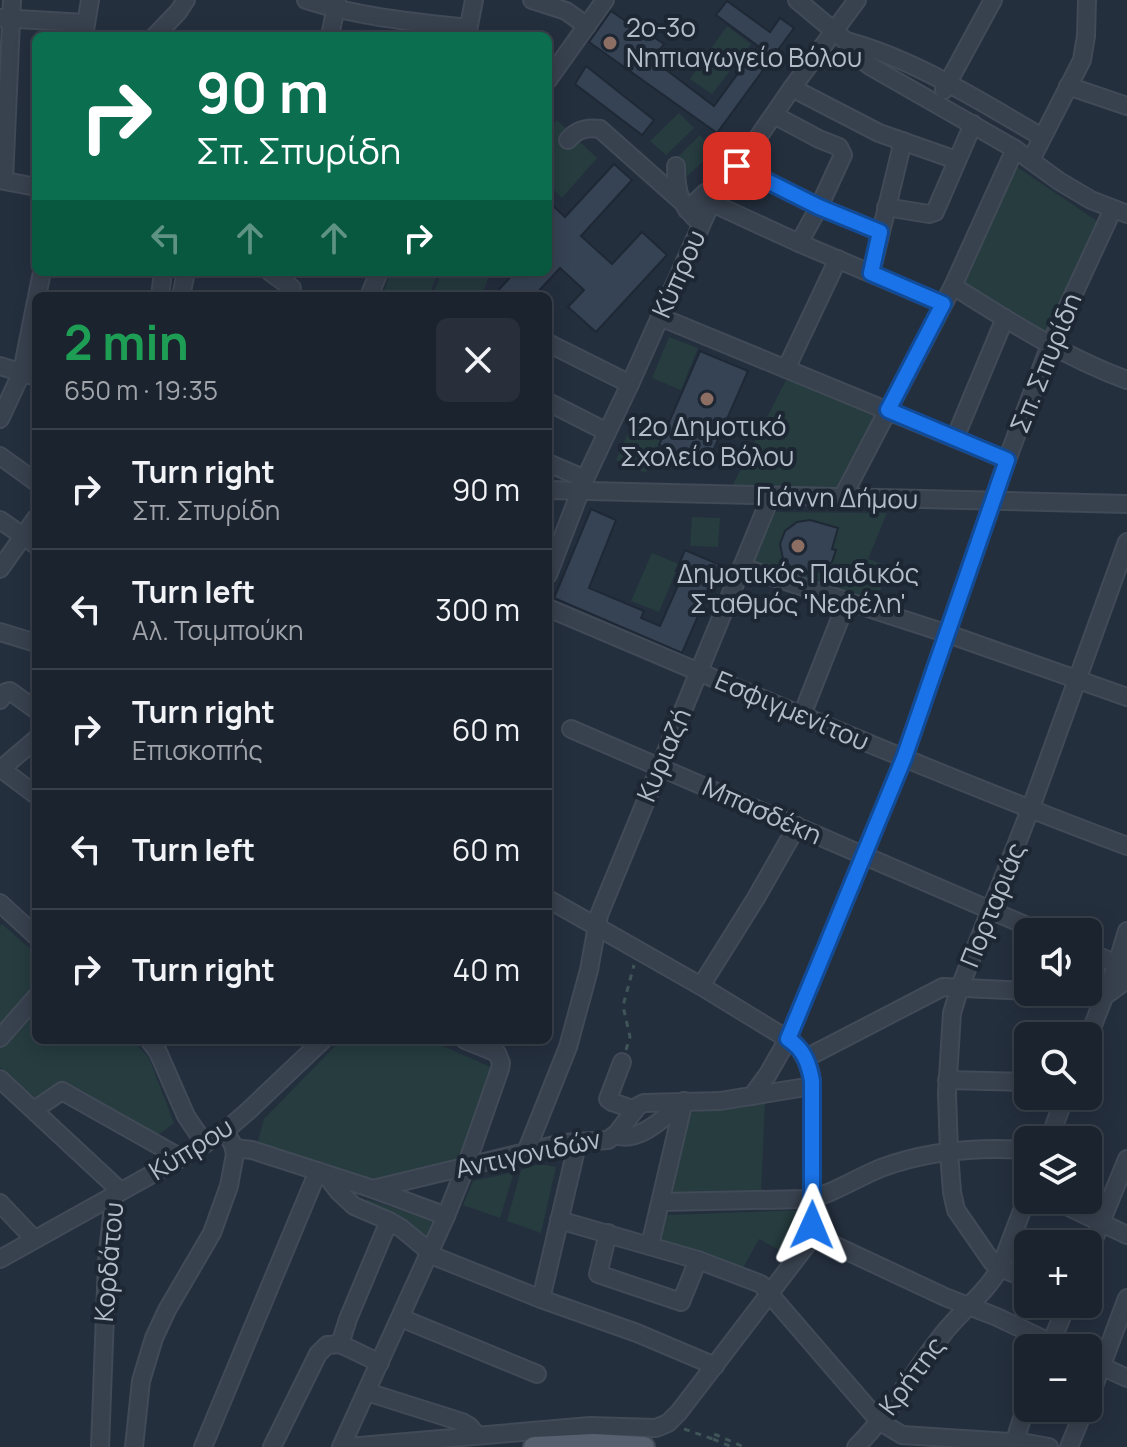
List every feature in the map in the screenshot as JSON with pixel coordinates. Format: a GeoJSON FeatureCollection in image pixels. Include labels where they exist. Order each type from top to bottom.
{"type":"FeatureCollection","features":[{"type":"Feature","properties":{"kind":"main road"},"geometry":{"type":"LineString","coordinates":[[534,1447],[594,1444],[644,1447]]}},
{"type":"Feature","properties":{"kind":"street"},"geometry":{"type":"LineString","coordinates":[[12,0],[6,18],[2,180],[32,186]]}},
{"type":"Feature","properties":{"kind":"street"},"geometry":{"type":"LineString","coordinates":[[6,18],[85,29],[90,0]]}},
{"type":"Feature","properties":{"kind":"street"},"geometry":{"type":"LineString","coordinates":[[159,32],[186,0]]}},
{"type":"Feature","properties":{"kind":"street"},"geometry":{"type":"LineString","coordinates":[[306,0],[336,5],[413,29],[468,32],[474,0]]}},
{"type":"Feature","properties":{"kind":"street"},"geometry":{"type":"LineString","coordinates":[[532,0],[566,11],[587,26]]}},
{"type":"Feature","properties":{"kind":"street"},"geometry":{"type":"LineString","coordinates":[[552,74],[605,0]]}},
{"type":"Feature","properties":{"kind":"street"},"geometry":{"type":"LineString","coordinates":[[797,0],[870,66],[1015,149],[1076,191],[1120,211]]}},
{"type":"Feature","properties":{"kind":"street","name":"Κύπρου"},"geometry":{"type":"LineString","coordinates":[[552,565],[583,485],[712,203],[792,88],[840,36],[857,0]]}},
{"type":"Feature","properties":{"kind":"street"},"geometry":{"type":"LineString","coordinates":[[936,103],[993,0]]}},
{"type":"Feature","properties":{"kind":"street"},"geometry":{"type":"LineString","coordinates":[[1031,160],[1083,55],[1087,0]]}},
{"type":"Feature","properties":{"kind":"street"},"geometry":{"type":"LineString","coordinates":[[331,32],[336,5]]}},
{"type":"Feature","properties":{"kind":"street"},"geometry":{"type":"LineString","coordinates":[[840,36],[948,83],[1042,137]]}},
{"type":"Feature","properties":{"kind":"street"},"geometry":{"type":"LineString","coordinates":[[1068,86],[1127,106]]}},
{"type":"Feature","properties":{"kind":"street"},"geometry":{"type":"LineString","coordinates":[[792,88],[879,133],[956,160]]}},
{"type":"Feature","properties":{"kind":"street"},"geometry":{"type":"LineString","coordinates":[[774,115],[842,151],[842,160],[799,243]]}},
{"type":"Feature","properties":{"kind":"street"},"geometry":{"type":"LineString","coordinates":[[886,207],[929,214],[935,212],[973,124]]}},
{"type":"Feature","properties":{"kind":"street"},"geometry":{"type":"LineString","coordinates":[[568,140],[574,132],[590,127],[600,129],[701,224]]}},
{"type":"Feature","properties":{"kind":"street"},"geometry":{"type":"LineString","coordinates":[[871,273],[903,141]]}},
{"type":"Feature","properties":{"kind":"street"},"geometry":{"type":"LineString","coordinates":[[842,498],[953,286],[1015,149]]}},
{"type":"Feature","properties":{"kind":"street"},"geometry":{"type":"LineString","coordinates":[[676,166],[676,187],[683,205]]}},
{"type":"Feature","properties":{"kind":"street"},"geometry":{"type":"LineString","coordinates":[[737,166],[819,207],[880,232]]}},
{"type":"Feature","properties":{"kind":"street"},"geometry":{"type":"LineString","coordinates":[[683,205],[724,185]]}},
{"type":"Feature","properties":{"kind":"street"},"geometry":{"type":"LineString","coordinates":[[712,203],[943,304]]}},
{"type":"Feature","properties":{"kind":"street","name":"Σπ. Σπυρίδη"},"geometry":{"type":"LineString","coordinates":[[752,1096],[788,1039],[904,758],[1050,345],[1120,211]]}},
{"type":"Feature","properties":{"kind":"street"},"geometry":{"type":"LineString","coordinates":[[786,369],[838,259]]}},
{"type":"Feature","properties":{"kind":"street"},"geometry":{"type":"LineString","coordinates":[[953,286],[1050,345],[1127,380]]}},
{"type":"Feature","properties":{"kind":"street"},"geometry":{"type":"LineString","coordinates":[[660,317],[1007,460]]}},
{"type":"Feature","properties":{"kind":"street"},"geometry":{"type":"LineString","coordinates":[[955,438],[1005,318]]}},
{"type":"Feature","properties":{"kind":"street"},"geometry":{"type":"LineString","coordinates":[[0,419],[29,374],[32,342]]}},
{"type":"Feature","properties":{"kind":"street"},"geometry":{"type":"LineString","coordinates":[[552,345],[630,384]]}},
{"type":"Feature","properties":{"kind":"street"},"geometry":{"type":"LineString","coordinates":[[0,366],[29,374]]}},
{"type":"Feature","properties":{"kind":"street"},"geometry":{"type":"LineString","coordinates":[[552,404],[607,432]]}},
{"type":"Feature","properties":{"kind":"street"},"geometry":{"type":"LineString","coordinates":[[1,459],[32,479]]}},
{"type":"Feature","properties":{"kind":"street"},"geometry":{"type":"LineString","coordinates":[[552,466],[583,485]]}},
{"type":"Feature","properties":{"kind":"street","name":"Γιάννη Δήμου"},"geometry":{"type":"LineString","coordinates":[[552,489],[583,485],[771,496],[1127,504]]}},
{"type":"Feature","properties":{"kind":"street","name":"Κυριαζή"},"geometry":{"type":"LineString","coordinates":[[526,1152],[568,1047],[589,970],[596,926],[771,496]]}},
{"type":"Feature","properties":{"kind":"street"},"geometry":{"type":"LineString","coordinates":[[0,520],[30,541],[0,569]]}},
{"type":"Feature","properties":{"kind":"street","name":"Πορταριάς"},"geometry":{"type":"LineString","coordinates":[[1000,1268],[988,1257],[953,1203],[947,1080],[952,1013],[1078,680],[1121,578],[1127,542]]}},
{"type":"Feature","properties":{"kind":"street"},"geometry":{"type":"LineString","coordinates":[[742,567],[948,634],[1127,697]]}},
{"type":"Feature","properties":{"kind":"street"},"geometry":{"type":"LineString","coordinates":[[802,715],[847,601]]}},
{"type":"Feature","properties":{"kind":"street","name":"Εσφιγμενίτου"},"geometry":{"type":"LineString","coordinates":[[552,610],[1030,810],[1127,846]]}},
{"type":"Feature","properties":{"kind":"street"},"geometry":{"type":"LineString","coordinates":[[0,632],[32,642]]}},
{"type":"Feature","properties":{"kind":"street"},"geometry":{"type":"LineString","coordinates":[[0,700],[10,691],[32,707]]}},
{"type":"Feature","properties":{"kind":"street","name":"Μπασδέκη"},"geometry":{"type":"LineString","coordinates":[[571,729],[1014,921]]}},
{"type":"Feature","properties":{"kind":"street"},"geometry":{"type":"LineString","coordinates":[[32,742],[0,769],[32,792]]}},
{"type":"Feature","properties":{"kind":"street"},"geometry":{"type":"LineString","coordinates":[[701,986],[797,826]]}},
{"type":"Feature","properties":{"kind":"street"},"geometry":{"type":"LineString","coordinates":[[552,901],[701,986],[797,1046],[806,1058],[812,1086],[812,1225],[819,1239],[1028,1334]]}},
{"type":"Feature","properties":{"kind":"street"},"geometry":{"type":"LineString","coordinates":[[0,903],[32,927]]}},
{"type":"Feature","properties":{"kind":"street"},"geometry":{"type":"LineString","coordinates":[[1095,1022],[1122,966],[1127,931]]}},
{"type":"Feature","properties":{"kind":"street"},"geometry":{"type":"LineString","coordinates":[[1102,958],[1122,966]]}},
{"type":"Feature","properties":{"kind":"street"},"geometry":{"type":"LineString","coordinates":[[1102,995],[1127,980]]}},
{"type":"Feature","properties":{"kind":"street"},"geometry":{"type":"LineString","coordinates":[[806,1058],[938,988],[1014,990]]}},
{"type":"Feature","properties":{"kind":"street"},"geometry":{"type":"LineString","coordinates":[[0,1038],[32,1002]]}},
{"type":"Feature","properties":{"kind":"street"},"geometry":{"type":"LineString","coordinates":[[152,1044],[163,1061],[186,1116],[205,1144]]}},
{"type":"Feature","properties":{"kind":"street","name":"Κύπρου"},"geometry":{"type":"LineString","coordinates":[[0,1259],[225,1131],[319,1044]]}},
{"type":"Feature","properties":{"kind":"street"},"geometry":{"type":"LineString","coordinates":[[341,1447],[446,1216],[501,1063],[493,1050],[476,1044]]}},
{"type":"Feature","properties":{"kind":"street"},"geometry":{"type":"LineString","coordinates":[[622,1062],[608,1099],[635,1110],[644,1103],[720,1101],[812,1086]]}},
{"type":"Feature","properties":{"kind":"street","name":"Κορδάτου"},"geometry":{"type":"LineString","coordinates":[[0,1079],[114,1185],[107,1262],[100,1447]]}},
{"type":"Feature","properties":{"kind":"street"},"geometry":{"type":"LineString","coordinates":[[947,1080],[1014,1082]]}},
{"type":"Feature","properties":{"kind":"street"},"geometry":{"type":"LineString","coordinates":[[34,1110],[62,1091],[181,1158]]}},
{"type":"Feature","properties":{"kind":"street"},"geometry":{"type":"LineString","coordinates":[[615,1135],[624,1137],[642,1131],[684,1101]]}},
{"type":"Feature","properties":{"kind":"street"},"geometry":{"type":"LineString","coordinates":[[650,1245],[684,1101]]}},
{"type":"Feature","properties":{"kind":"street","name":"Αντιγονιδών"},"geometry":{"type":"LineString","coordinates":[[373,1189],[578,1141],[606,1140],[615,1135],[635,1110]]}},
{"type":"Feature","properties":{"kind":"street"},"geometry":{"type":"LineString","coordinates":[[134,1447],[141,1381],[150,1348],[167,1310],[207,1243],[231,1179],[234,1148],[225,1131]]}},
{"type":"Feature","properties":{"kind":"street"},"geometry":{"type":"LineString","coordinates":[[541,1299],[578,1141]]}},
{"type":"Feature","properties":{"kind":"street"},"geometry":{"type":"LineString","coordinates":[[234,1148],[252,1150],[322,1172],[446,1216]]}},
{"type":"Feature","properties":{"kind":"street"},"geometry":{"type":"LineString","coordinates":[[661,1202],[812,1198],[893,1164],[949,1152],[1014,1150]]}},
{"type":"Feature","properties":{"kind":"street"},"geometry":{"type":"LineString","coordinates":[[1098,1230],[1127,1159]]}},
{"type":"Feature","properties":{"kind":"street"},"geometry":{"type":"LineString","coordinates":[[322,1172],[354,1206],[389,1221],[428,1252],[445,1261],[637,1333],[715,1366]]}},
{"type":"Feature","properties":{"kind":"street"},"geometry":{"type":"LineString","coordinates":[[203,1447],[322,1172]]}},
{"type":"Feature","properties":{"kind":"street"},"geometry":{"type":"LineString","coordinates":[[0,1203],[34,1239]]}},
{"type":"Feature","properties":{"kind":"street","name":"Κρήτης"},"geometry":{"type":"LineString","coordinates":[[856,1447],[944,1333],[989,1286],[1000,1268],[1021,1214]]}},
{"type":"Feature","properties":{"kind":"street"},"geometry":{"type":"LineString","coordinates":[[1083,1214],[1127,1235]]}},
{"type":"Feature","properties":{"kind":"street"},"geometry":{"type":"LineString","coordinates":[[559,1220],[698,1260],[761,1284],[879,1421],[902,1441],[1049,1447]]}},
{"type":"Feature","properties":{"kind":"street"},"geometry":{"type":"LineString","coordinates":[[340,1344],[389,1221]]}},
{"type":"Feature","properties":{"kind":"street"},"geometry":{"type":"LineString","coordinates":[[608,1233],[598,1274],[681,1302],[698,1260]]}},
{"type":"Feature","properties":{"kind":"street"},"geometry":{"type":"LineString","coordinates":[[348,1447],[590,1426],[656,1428],[668,1423],[815,1234]]}},
{"type":"Feature","properties":{"kind":"street"},"geometry":{"type":"LineString","coordinates":[[1000,1268],[1014,1274]]}},
{"type":"Feature","properties":{"kind":"street"},"geometry":{"type":"LineString","coordinates":[[1102,1350],[1127,1298]]}},
{"type":"Feature","properties":{"kind":"street"},"geometry":{"type":"LineString","coordinates":[[401,1318],[537,1374]]}},
{"type":"Feature","properties":{"kind":"street"},"geometry":{"type":"LineString","coordinates":[[272,1447],[318,1354],[327,1345],[340,1344],[380,1363]]}},
{"type":"Feature","properties":{"kind":"street"},"geometry":{"type":"LineString","coordinates":[[1102,1367],[1127,1378]]}},
{"type":"Feature","properties":{"kind":"street"},"geometry":{"type":"LineString","coordinates":[[367,1392],[462,1422],[477,1435]]}},
{"type":"Feature","properties":{"kind":"street"},"geometry":{"type":"LineString","coordinates":[[1014,1445],[1021,1422]]}},
{"type":"Feature","properties":{"kind":"street"},"geometry":{"type":"LineString","coordinates":[[1069,1447],[1079,1422]]}},
{"type":"Feature","properties":{"kind":"path"},"geometry":{"type":"LineString","coordinates":[[622,1062],[630,1037],[623,1006],[638,950]]}},
{"type":"Feature","properties":{"kind":"path"},"geometry":{"type":"LineString","coordinates":[[668,1423],[732,1447]]}},
{"type":"Feature","properties":{"kind":"path"},"geometry":{"type":"LineString","coordinates":[[713,1439],[714,1434],[744,1447]]}},
{"type":"Feature","properties":{"kind":"green space"},"geometry":{"type":"Polygon","coordinates":[[[727,26],[751,44],[712,94],[690,79],[727,26]]]}},
{"type":"Feature","properties":{"kind":"green space"},"geometry":{"type":"Polygon","coordinates":[[[679,113],[694,128],[666,155],[650,141],[679,113]]]}},
{"type":"Feature","properties":{"kind":"green space"},"geometry":{"type":"Polygon","coordinates":[[[557,120],[597,158],[562,198],[552,188],[552,126],[557,120]]]}},
{"type":"Feature","properties":{"kind":"green space"},"geometry":{"type":"Polygon","coordinates":[[[700,135],[715,151],[687,176],[673,162],[700,135]]]}},
{"type":"Feature","properties":{"kind":"green space"},"geometry":{"type":"Polygon","coordinates":[[[1014,165],[1097,221],[1047,332],[961,280],[1014,165]]]}},
{"type":"Feature","properties":{"kind":"green space"},"geometry":{"type":"Polygon","coordinates":[[[390,276],[436,276],[430,292],[384,292],[390,276]]]}},
{"type":"Feature","properties":{"kind":"green space"},"geometry":{"type":"Polygon","coordinates":[[[440,276],[489,276],[483,292],[434,292],[440,276]]]}},
{"type":"Feature","properties":{"kind":"green space"},"geometry":{"type":"Polygon","coordinates":[[[669,337],[698,348],[681,390],[652,378],[669,337]]]}},
{"type":"Feature","properties":{"kind":"green space"},"geometry":{"type":"Polygon","coordinates":[[[788,376],[881,413],[839,491],[730,490],[788,376]]]}},
{"type":"Feature","properties":{"kind":"green space"},"geometry":{"type":"Polygon","coordinates":[[[637,414],[666,427],[646,473],[616,460],[637,414]]]}},
{"type":"Feature","properties":{"kind":"green space"},"geometry":{"type":"Polygon","coordinates":[[[773,512],[887,513],[868,559],[891,567],[874,604],[752,563],[773,512]]]}},
{"type":"Feature","properties":{"kind":"green space"},"geometry":{"type":"Polygon","coordinates":[[[692,517],[720,518],[718,547],[690,546],[692,517]]]}},
{"type":"Feature","properties":{"kind":"green space"},"geometry":{"type":"Polygon","coordinates":[[[652,553],[679,564],[659,612],[631,601],[652,553]]]}},
{"type":"Feature","properties":{"kind":"green space"},"geometry":{"type":"Polygon","coordinates":[[[2,924],[32,950],[32,1044],[136,1044],[149,1058],[174,1123],[154,1138],[64,1085],[39,1101],[0,1067],[2,924]]]}},
{"type":"Feature","properties":{"kind":"green space"},"geometry":{"type":"Polygon","coordinates":[[[337,1044],[438,1044],[491,1067],[458,1163],[373,1185],[257,1144],[264,1119],[337,1044]]]}},
{"type":"Feature","properties":{"kind":"green space"},"geometry":{"type":"Polygon","coordinates":[[[765,1101],[761,1194],[670,1196],[689,1113],[765,1101]]]}},
{"type":"Feature","properties":{"kind":"green space"},"geometry":{"type":"Polygon","coordinates":[[[539,1164],[556,1167],[541,1233],[507,1221],[521,1170],[539,1164]]]}},
{"type":"Feature","properties":{"kind":"green space"},"geometry":{"type":"Polygon","coordinates":[[[514,1172],[500,1218],[463,1205],[473,1181],[514,1172]]]}},
{"type":"Feature","properties":{"kind":"green space"},"geometry":{"type":"Polygon","coordinates":[[[367,1199],[432,1221],[424,1240],[366,1202],[367,1199]]]}},
{"type":"Feature","properties":{"kind":"green space"},"geometry":{"type":"Polygon","coordinates":[[[803,1210],[803,1236],[788,1255],[759,1239],[743,1268],[659,1240],[667,1215],[803,1210]]]}},
{"type":"Feature","properties":{"kind":"building"},"geometry":{"type":"Polygon","coordinates":[[[727,1],[770,32],[780,18],[794,28],[717,133],[589,42],[611,11],[664,44],[652,59],[714,106],[758,46],[716,15],[727,1]]]}},
{"type":"Feature","properties":{"kind":"building"},"geometry":{"type":"Polygon","coordinates":[[[586,66],[654,120],[642,135],[575,84],[586,66]]]}},
{"type":"Feature","properties":{"kind":"building"},"geometry":{"type":"Polygon","coordinates":[[[614,164],[632,180],[581,236],[612,264],[642,232],[667,255],[596,332],[568,307],[584,290],[560,268],[538,292],[497,292],[511,276],[552,276],[552,205],[565,217],[614,164]]]}},
{"type":"Feature","properties":{"kind":"building","name":"12ο Δημοτικό Σχολείο Βόλου"},"geometry":{"type":"Polygon","coordinates":[[[700,351],[748,371],[707,465],[659,445],[700,351]]]}},
{"type":"Feature","properties":{"kind":"building"},"geometry":{"type":"Polygon","coordinates":[[[591,509],[616,520],[589,588],[644,611],[641,618],[660,626],[683,574],[676,571],[685,550],[720,565],[682,653],[554,598],[591,509]]]}},
{"type":"Feature","properties":{"kind":"building","name":"Δημοτικός Παιδικός Σταθμός 'Νεφέλη'"},"geometry":{"type":"Polygon","coordinates":[[[810,520],[838,528],[832,549],[836,550],[832,562],[820,571],[805,574],[794,570],[783,559],[780,544],[785,531],[797,522],[810,520]]]}},
{"type":"Feature","properties":{"kind":"place","name":"2ο-3ο Νηπιαγωγείο Βόλου"},"geometry":{"type":"Point","coordinates":[610,43]}},
{"type":"Feature","properties":{"kind":"place","name":"12ο Δημοτικό Σχολείο Βόλου"},"geometry":{"type":"Point","coordinates":[707,399]}},
{"type":"Feature","properties":{"kind":"place","name":"Δημοτικός Παιδικός Σταθμός 'Νεφέλη'"},"geometry":{"type":"Point","coordinates":[798,546]}},
{"type":"Feature","properties":{"kind":"route"},"geometry":{"type":"LineString","coordinates":[[737,166],[819,207],[880,232],[871,273],[943,304],[888,410],[1007,460],[904,758],[788,1039],[803,1053],[812,1081],[812,1225]]}}]}
